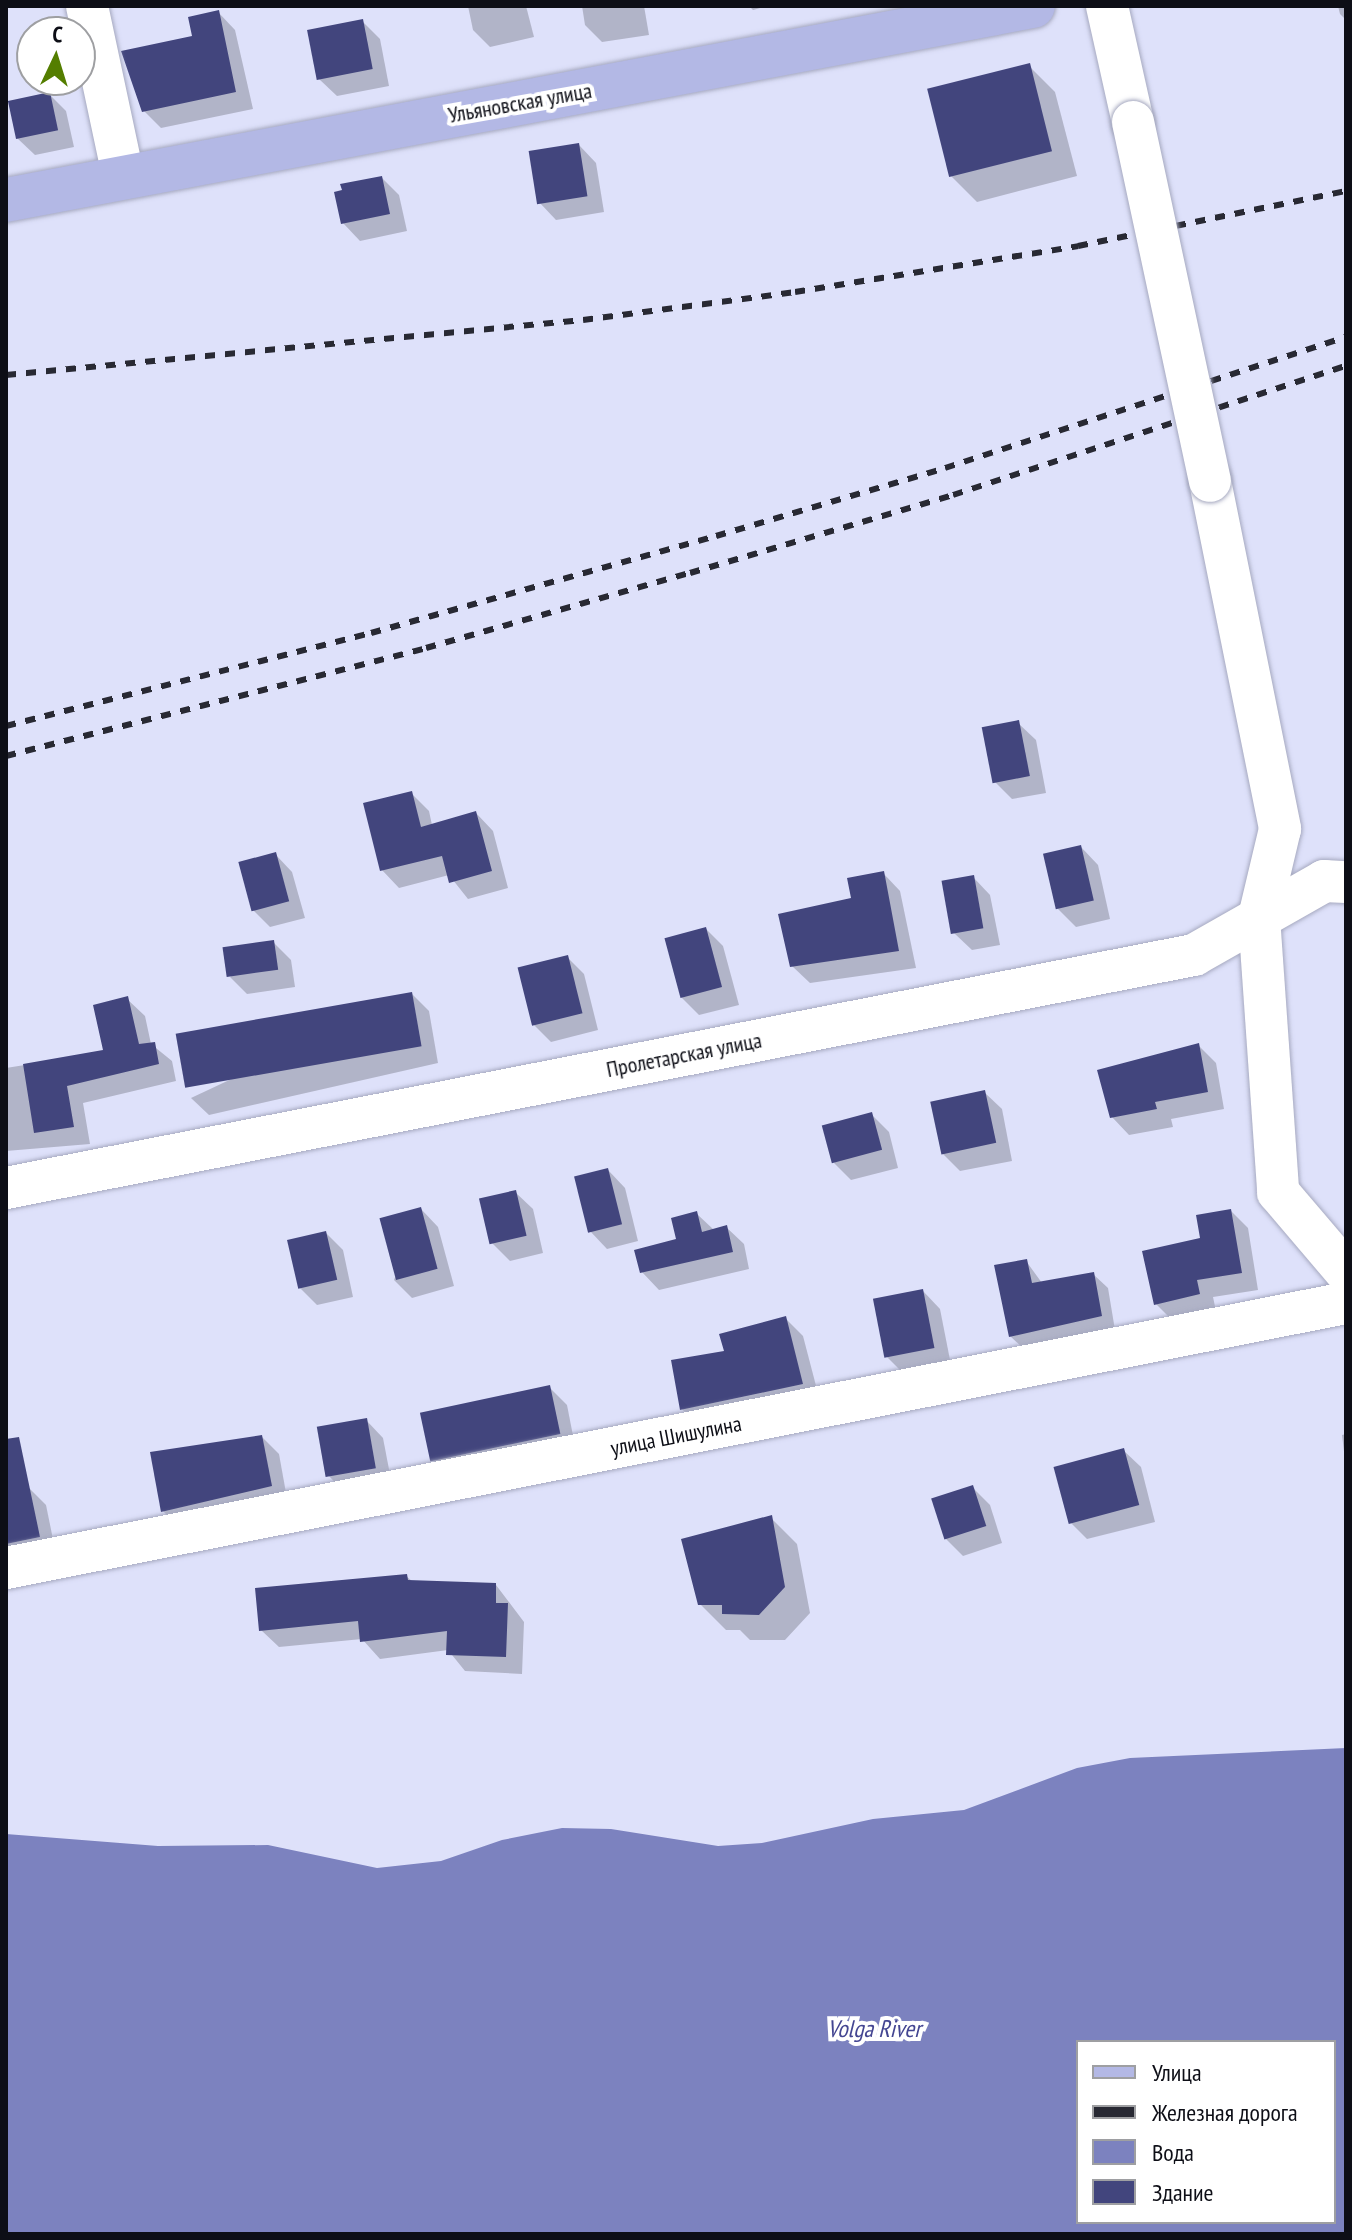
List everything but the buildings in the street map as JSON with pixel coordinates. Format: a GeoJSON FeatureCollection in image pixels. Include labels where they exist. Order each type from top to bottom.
{"type":"FeatureCollection","features":[{"type":"Feature","properties":{"kind":"main road","name":"Ульяновская улица"},"geometry":{"type":"LineString","coordinates":[[6,200],[123,175],[1009,9]]}},
{"type":"Feature","properties":{"kind":"street"},"geometry":{"type":"LineString","coordinates":[[87,6],[123,175]]}},
{"type":"Feature","properties":{"kind":"street"},"geometry":{"type":"LineString","coordinates":[[1107,6],[1210,481],[1280,829],[1259,917],[1278,1192],[1346,1272]]}},
{"type":"Feature","properties":{"kind":"street","name":"Пролетарская улица"},"geometry":{"type":"LineString","coordinates":[[6,1188],[1194,955],[1324,881],[1346,882]]}},
{"type":"Feature","properties":{"kind":"street","name":"улица Шишулина"},"geometry":{"type":"LineString","coordinates":[[6,1568],[1346,1303]]}},
{"type":"Feature","properties":{"kind":"water","name":"Volga River"},"geometry":{"type":"Polygon","coordinates":[[[1346,1748],[1346,2234],[6,2234],[6,1834],[158,1846],[268,1845],[377,1868],[441,1861],[502,1840],[562,1828],[611,1829],[718,1846],[762,1843],[873,1819],[964,1810],[1077,1768],[1130,1758],[1346,1748]]]}},
{"type":"Feature","properties":{"kind":"railway"},"geometry":{"type":"LineString","coordinates":[[6,375],[583,320],[795,292],[1078,246],[1346,191]]}},
{"type":"Feature","properties":{"kind":"railway"},"geometry":{"type":"LineString","coordinates":[[6,726],[371,633],[716,536],[945,468],[1346,337]]}},
{"type":"Feature","properties":{"kind":"railway"},"geometry":{"type":"LineString","coordinates":[[6,756],[426,648],[690,573],[953,495],[1346,366]]}}]}
